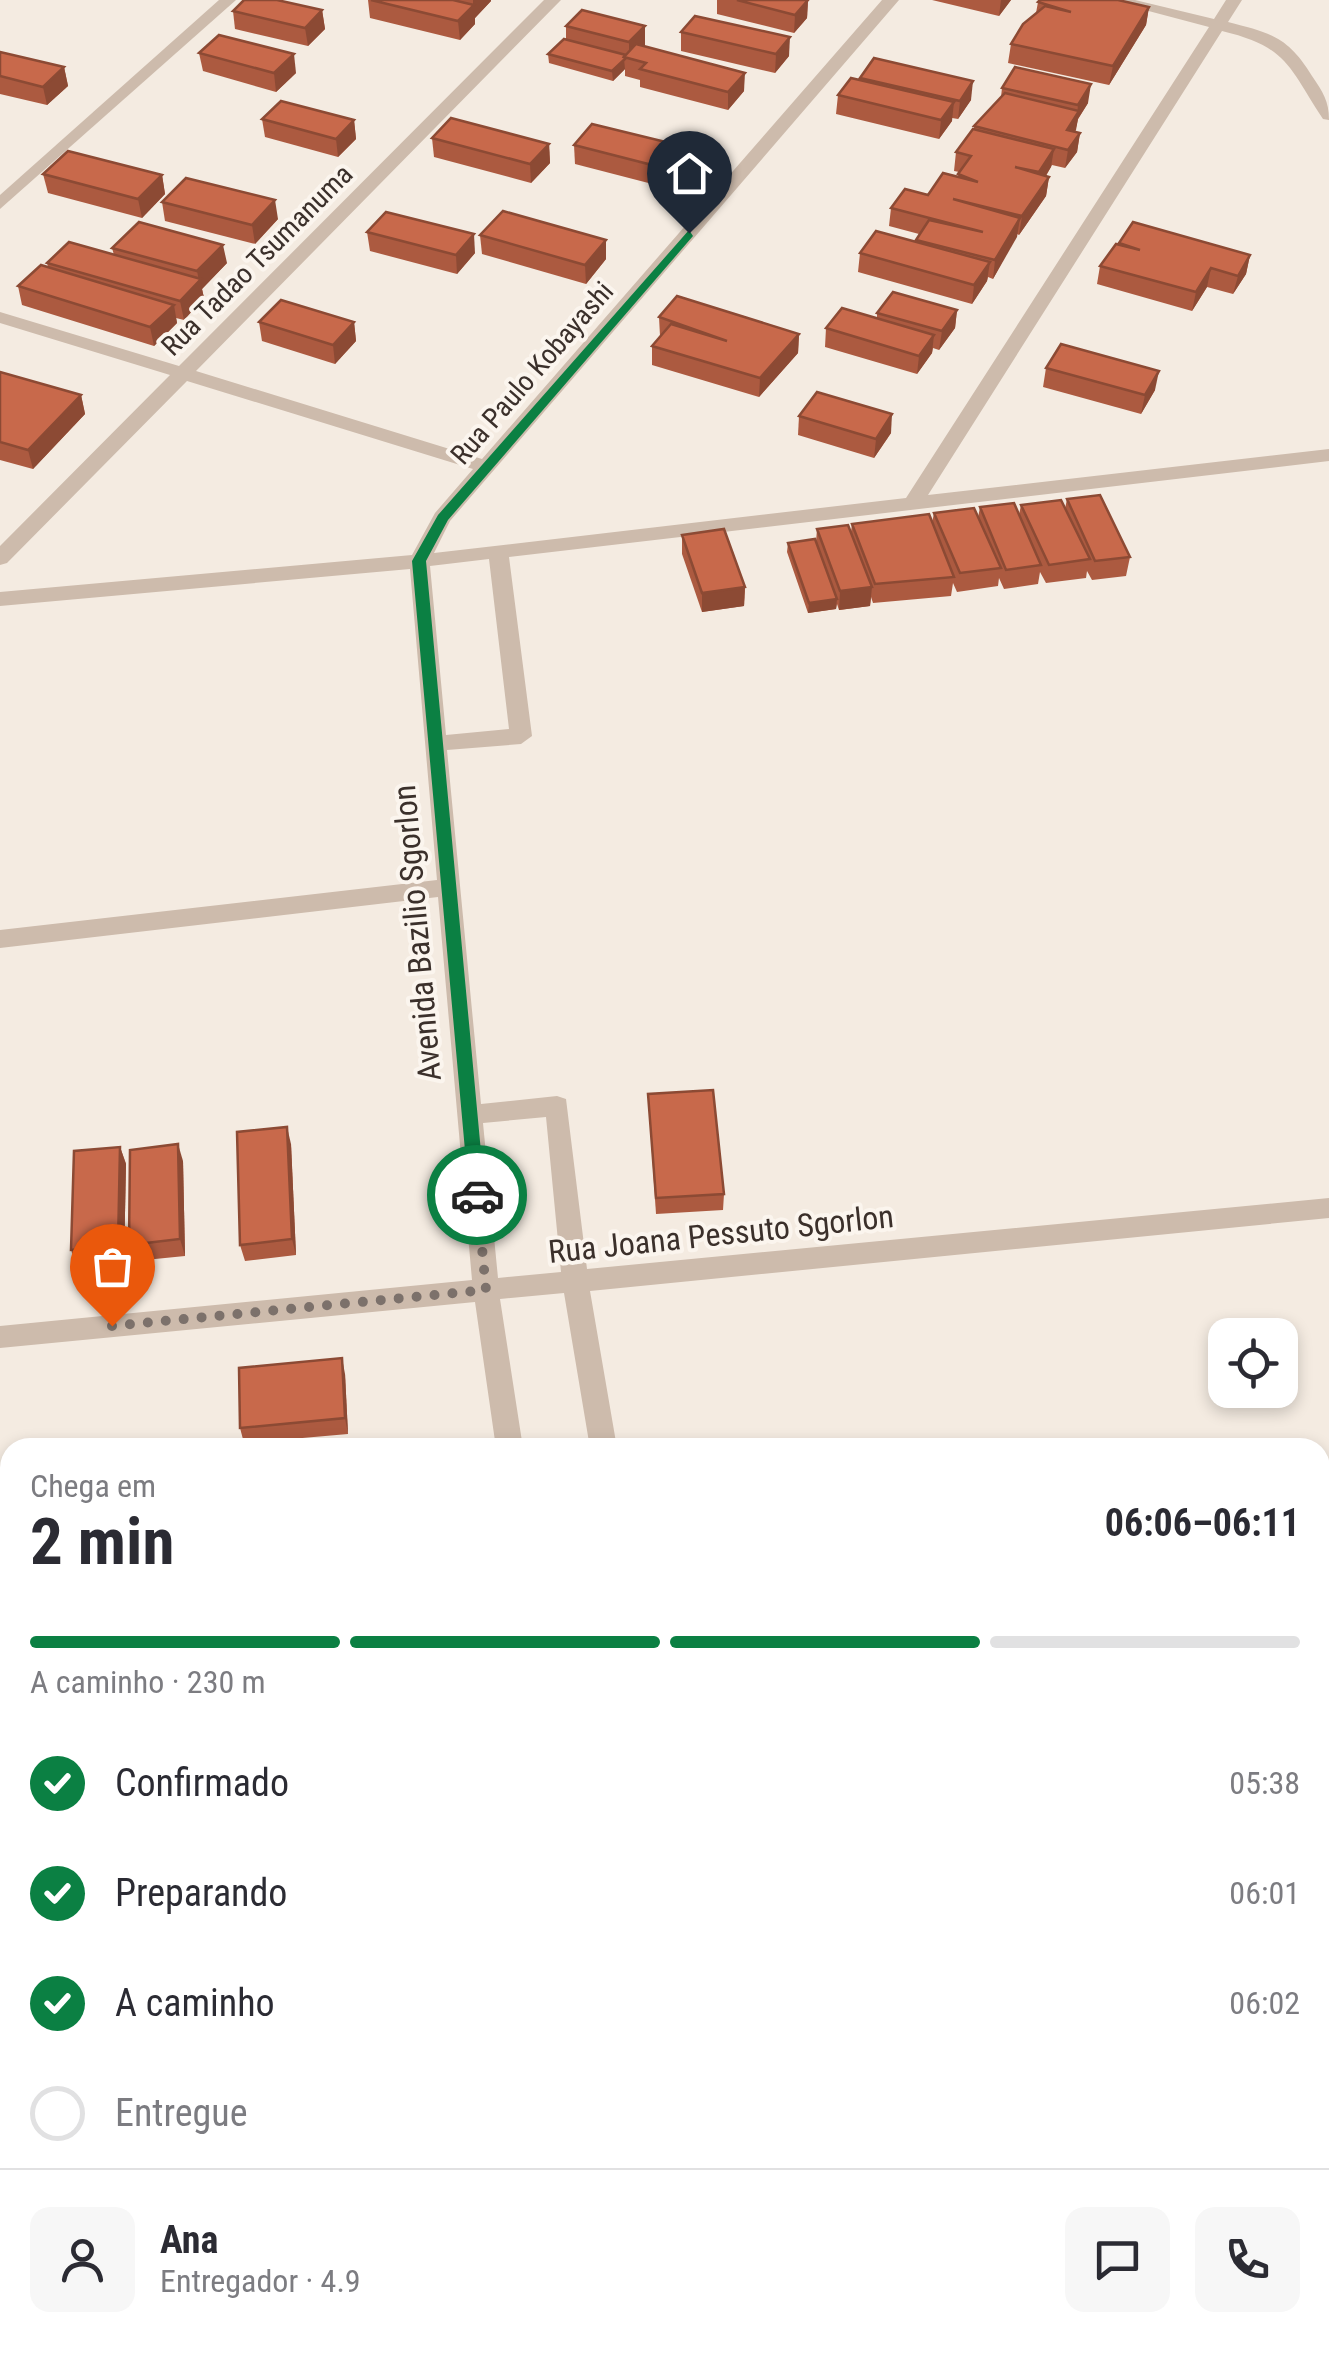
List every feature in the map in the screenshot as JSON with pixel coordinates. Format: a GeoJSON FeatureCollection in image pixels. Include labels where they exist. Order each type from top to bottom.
{"type":"FeatureCollection","features":[{"type":"Feature","properties":{"kind":"street"},"geometry":{"type":"LineString","coordinates":[[0,204],[228,0]]}},
{"type":"Feature","properties":{"kind":"street","name":"Rua Tadao Tsumanuma"},"geometry":{"type":"LineString","coordinates":[[0,558],[553,0]]}},
{"type":"Feature","properties":{"kind":"street","name":"Rua Paulo Kobayashi"},"geometry":{"type":"LineString","coordinates":[[419,561],[442,518],[892,0]]}},
{"type":"Feature","properties":{"kind":"street"},"geometry":{"type":"LineString","coordinates":[[1115,0],[1264,36],[1289,52],[1329,115]]}},
{"type":"Feature","properties":{"kind":"street"},"geometry":{"type":"LineString","coordinates":[[913,503],[1234,0]]}},
{"type":"Feature","properties":{"kind":"street"},"geometry":{"type":"LineString","coordinates":[[0,317],[487,467]]}},
{"type":"Feature","properties":{"kind":"street"},"geometry":{"type":"LineString","coordinates":[[0,598],[419,561],[1329,455]]}},
{"type":"Feature","properties":{"kind":"street","name":"Avenida Bazilio Sgorlon"},"geometry":{"type":"LineString","coordinates":[[435,744],[521,736],[498,552]]}},
{"type":"Feature","properties":{"kind":"street","name":"Avenida Bazilio Sgorlon"},"geometry":{"type":"LineString","coordinates":[[419,561],[486,1290],[508,1438]]}},
{"type":"Feature","properties":{"kind":"street"},"geometry":{"type":"LineString","coordinates":[[0,939],[448,888]]}},
{"type":"Feature","properties":{"kind":"street","name":"Avenida Bazilio Sgorlon"},"geometry":{"type":"LineString","coordinates":[[470,1115],[557,1106],[575,1281],[602,1438]]}},
{"type":"Feature","properties":{"kind":"street","name":"Rua Joana Pessuto Sgorlon"},"geometry":{"type":"LineString","coordinates":[[0,1337],[1329,1208]]}},
{"type":"Feature","properties":{"kind":"building"},"geometry":{"type":"Polygon","coordinates":[[[244,0],[277,0],[322,10],[305,28],[233,11],[244,0]]]}},
{"type":"Feature","properties":{"kind":"building"},"geometry":{"type":"Polygon","coordinates":[[[371,0],[453,0],[474,5],[458,21],[371,0]]]}},
{"type":"Feature","properties":{"kind":"building"},"geometry":{"type":"Polygon","coordinates":[[[737,0],[808,0],[795,15],[737,0]]]}},
{"type":"Feature","properties":{"kind":"building"},"geometry":{"type":"Polygon","coordinates":[[[1040,0],[1118,0],[1149,7],[1113,66],[1011,44],[1023,24],[1045,6],[1071,12],[1040,0]]]}},
{"type":"Feature","properties":{"kind":"building"},"geometry":{"type":"Polygon","coordinates":[[[582,10],[645,26],[629,42],[566,26],[582,10]]]}},
{"type":"Feature","properties":{"kind":"building"},"geometry":{"type":"Polygon","coordinates":[[[695,16],[790,37],[776,54],[681,32],[695,16]]]}},
{"type":"Feature","properties":{"kind":"building"},"geometry":{"type":"Polygon","coordinates":[[[219,35],[294,54],[274,73],[199,53],[219,35]]]}},
{"type":"Feature","properties":{"kind":"building"},"geometry":{"type":"Polygon","coordinates":[[[564,39],[626,58],[612,71],[548,54],[564,39]]]}},
{"type":"Feature","properties":{"kind":"building"},"geometry":{"type":"Polygon","coordinates":[[[636,44],[745,73],[728,92],[640,69],[646,63],[624,57],[636,44]]]}},
{"type":"Feature","properties":{"kind":"building"},"geometry":{"type":"Polygon","coordinates":[[[0,52],[64,67],[43,87],[0,76],[0,52]]]}},
{"type":"Feature","properties":{"kind":"building"},"geometry":{"type":"Polygon","coordinates":[[[874,58],[973,81],[960,101],[860,78],[874,58]]]}},
{"type":"Feature","properties":{"kind":"building"},"geometry":{"type":"Polygon","coordinates":[[[1015,67],[1091,84],[1078,105],[1002,88],[1015,67]]]}},
{"type":"Feature","properties":{"kind":"building"},"geometry":{"type":"Polygon","coordinates":[[[851,78],[954,102],[941,120],[838,95],[851,78]]]}},
{"type":"Feature","properties":{"kind":"building"},"geometry":{"type":"Polygon","coordinates":[[[1005,93],[1079,111],[1067,130],[1080,133],[1068,150],[974,126],[1005,93]]]}},
{"type":"Feature","properties":{"kind":"building"},"geometry":{"type":"Polygon","coordinates":[[[281,101],[354,120],[336,139],[262,119],[281,101]]]}},
{"type":"Feature","properties":{"kind":"building"},"geometry":{"type":"Polygon","coordinates":[[[451,118],[549,144],[530,164],[432,138],[451,118]]]}},
{"type":"Feature","properties":{"kind":"building"},"geometry":{"type":"Polygon","coordinates":[[[592,124],[678,145],[660,167],[574,145],[592,124]]]}},
{"type":"Feature","properties":{"kind":"building"},"geometry":{"type":"Polygon","coordinates":[[[973,129],[1054,149],[1039,172],[1015,167],[1049,177],[1022,216],[953,199],[1020,218],[995,260],[916,240],[929,220],[983,232],[891,208],[905,189],[928,195],[943,173],[978,182],[958,174],[971,156],[956,152],[973,129]]]}},
{"type":"Feature","properties":{"kind":"building"},"geometry":{"type":"Polygon","coordinates":[[[68,151],[162,175],[138,199],[43,174],[68,151]]]}},
{"type":"Feature","properties":{"kind":"building"},"geometry":{"type":"Polygon","coordinates":[[[186,178],[275,200],[252,225],[162,202],[186,178]]]}},
{"type":"Feature","properties":{"kind":"building"},"geometry":{"type":"Polygon","coordinates":[[[503,211],[606,240],[585,265],[480,235],[503,211]]]}},
{"type":"Feature","properties":{"kind":"building"},"geometry":{"type":"Polygon","coordinates":[[[386,212],[474,234],[456,255],[367,232],[386,212]]]}},
{"type":"Feature","properties":{"kind":"building"},"geometry":{"type":"Polygon","coordinates":[[[139,222],[223,245],[197,271],[112,248],[139,222]]]}},
{"type":"Feature","properties":{"kind":"building"},"geometry":{"type":"Polygon","coordinates":[[[1133,222],[1250,255],[1238,276],[1211,268],[1196,292],[1100,266],[1116,244],[1140,250],[1119,243],[1133,222]]]}},
{"type":"Feature","properties":{"kind":"building"},"geometry":{"type":"Polygon","coordinates":[[[876,231],[990,262],[974,285],[860,253],[876,231]]]}},
{"type":"Feature","properties":{"kind":"building"},"geometry":{"type":"Polygon","coordinates":[[[69,242],[201,279],[180,301],[47,263],[69,242]]]}},
{"type":"Feature","properties":{"kind":"building"},"geometry":{"type":"Polygon","coordinates":[[[41,265],[174,305],[150,327],[18,286],[41,265]]]}},
{"type":"Feature","properties":{"kind":"building"},"geometry":{"type":"Polygon","coordinates":[[[893,292],[957,310],[942,331],[877,313],[893,292]]]}},
{"type":"Feature","properties":{"kind":"building"},"geometry":{"type":"Polygon","coordinates":[[[677,296],[799,334],[760,378],[652,346],[671,324],[727,341],[659,317],[677,296]]]}},
{"type":"Feature","properties":{"kind":"building"},"geometry":{"type":"Polygon","coordinates":[[[281,300],[354,322],[333,345],[259,322],[281,300]]]}},
{"type":"Feature","properties":{"kind":"building"},"geometry":{"type":"Polygon","coordinates":[[[842,308],[934,335],[919,356],[826,328],[842,308]]]}},
{"type":"Feature","properties":{"kind":"building"},"geometry":{"type":"Polygon","coordinates":[[[1061,344],[1159,371],[1145,395],[1046,368],[1061,344]]]}},
{"type":"Feature","properties":{"kind":"building"},"geometry":{"type":"Polygon","coordinates":[[[0,372],[81,395],[28,450],[0,442],[0,372]]]}},
{"type":"Feature","properties":{"kind":"building"},"geometry":{"type":"Polygon","coordinates":[[[817,392],[892,414],[876,439],[799,416],[817,392]]]}},
{"type":"Feature","properties":{"kind":"building"},"geometry":{"type":"Polygon","coordinates":[[[1100,495],[1130,557],[1095,561],[1067,499],[1100,495]]]}},
{"type":"Feature","properties":{"kind":"building"},"geometry":{"type":"Polygon","coordinates":[[[1061,500],[1090,559],[1049,565],[1021,505],[1061,500]]]}},
{"type":"Feature","properties":{"kind":"building"},"geometry":{"type":"Polygon","coordinates":[[[1014,503],[1041,565],[1006,570],[980,507],[1014,503]]]}},
{"type":"Feature","properties":{"kind":"building"},"geometry":{"type":"Polygon","coordinates":[[[974,508],[1001,568],[960,573],[934,513],[974,508]]]}},
{"type":"Feature","properties":{"kind":"building"},"geometry":{"type":"Polygon","coordinates":[[[929,514],[954,577],[875,584],[852,524],[929,514]]]}},
{"type":"Feature","properties":{"kind":"building"},"geometry":{"type":"Polygon","coordinates":[[[848,525],[872,587],[840,591],[817,529],[848,525]]]}},
{"type":"Feature","properties":{"kind":"building"},"geometry":{"type":"Polygon","coordinates":[[[724,529],[745,587],[702,593],[682,535],[724,529]]]}},
{"type":"Feature","properties":{"kind":"building"},"geometry":{"type":"Polygon","coordinates":[[[815,539],[837,599],[809,603],[788,543],[815,539]]]}},
{"type":"Feature","properties":{"kind":"building"},"geometry":{"type":"Polygon","coordinates":[[[713,1090],[724,1194],[656,1198],[648,1094],[713,1090]]]}},
{"type":"Feature","properties":{"kind":"building"},"geometry":{"type":"Polygon","coordinates":[[[287,1127],[292,1239],[240,1245],[237,1132],[287,1127]]]}},
{"type":"Feature","properties":{"kind":"building"},"geometry":{"type":"Polygon","coordinates":[[[178,1144],[180,1239],[129,1245],[130,1150],[178,1144]]]}},
{"type":"Feature","properties":{"kind":"building"},"geometry":{"type":"Polygon","coordinates":[[[120,1147],[118,1246],[71,1250],[74,1151],[120,1147]]]}},
{"type":"Feature","properties":{"kind":"building"},"geometry":{"type":"Polygon","coordinates":[[[342,1358],[345,1418],[240,1428],[239,1368],[342,1358]]]}},
{"type":"Feature","properties":{"kind":"way so far"},"geometry":{"type":"LineString","coordinates":[[112,1326],[486,1290],[477,1195]]}},
{"type":"Feature","properties":{"kind":"route"},"geometry":{"type":"LineString","coordinates":[[477,1195],[419,561],[442,518],[689,233]]}}]}
